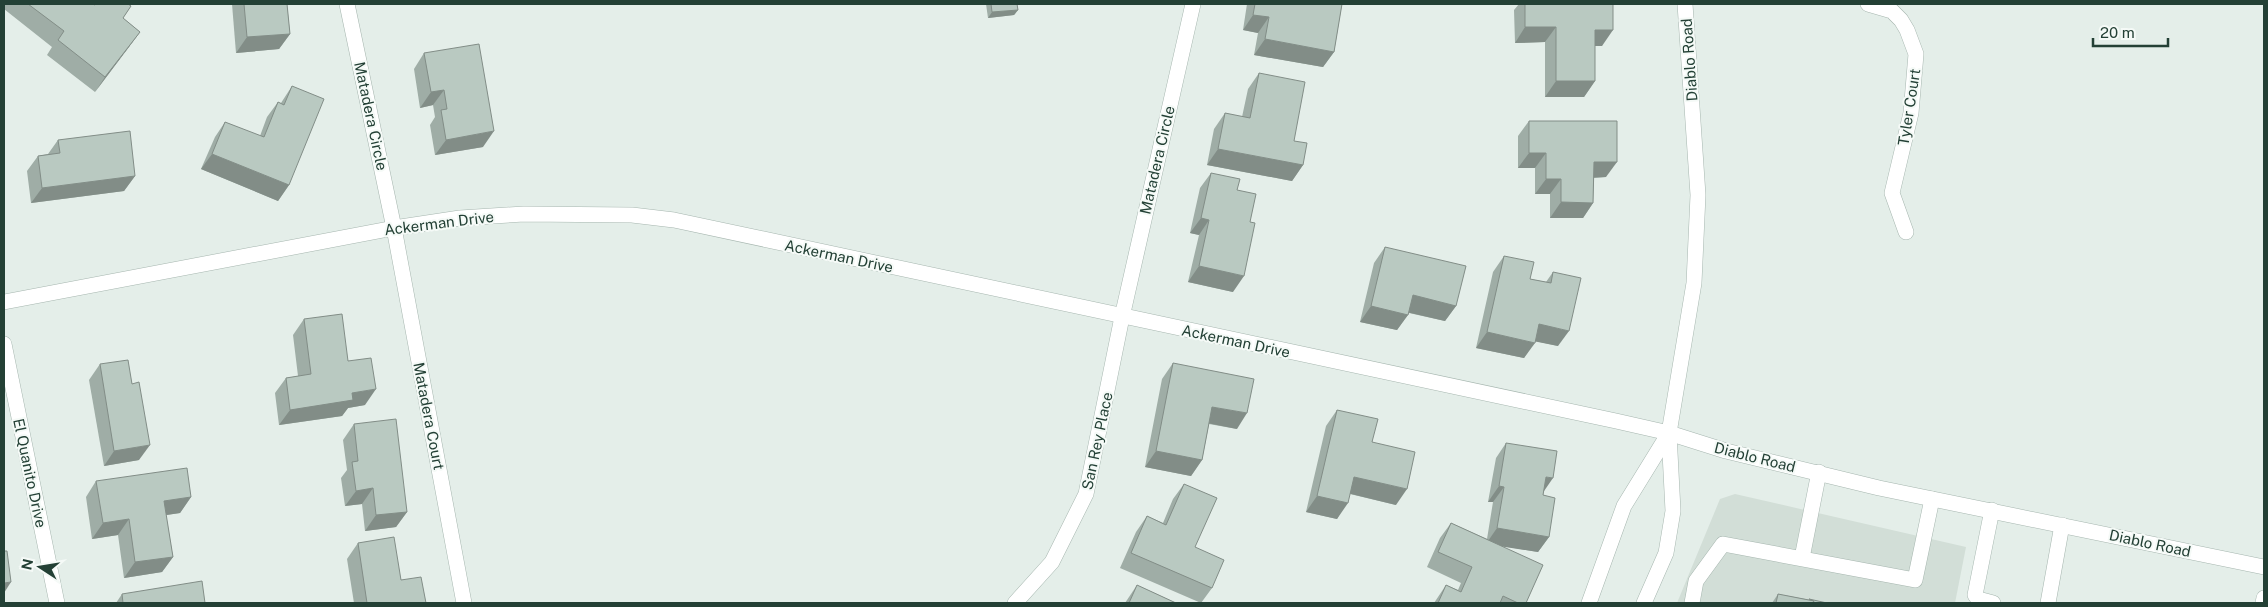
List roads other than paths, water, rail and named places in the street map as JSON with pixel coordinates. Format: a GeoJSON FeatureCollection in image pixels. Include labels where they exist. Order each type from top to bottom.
{"type":"FeatureCollection","features":[{"type":"Feature","properties":{"kind":"street","name":"Matadera Circle"},"geometry":{"type":"LineString","coordinates":[[347,4],[394,228]]}},
{"type":"Feature","properties":{"kind":"street","name":"Matadera Circle"},"geometry":{"type":"LineString","coordinates":[[1122,317],[1193,4]]}},
{"type":"Feature","properties":{"kind":"street","name":"Diablo Road"},"geometry":{"type":"LineString","coordinates":[[1685,4],[1698,195],[1694,283],[1669,433],[1726,451],[1932,499],[2264,567]]}},
{"type":"Feature","properties":{"kind":"street","name":"Tyler Court"},"geometry":{"type":"LineString","coordinates":[[1868,4],[1892,12],[1897,16],[1907,30],[1916,54],[1911,113],[1892,193],[1906,232]]}},
{"type":"Feature","properties":{"kind":"street","name":"Ackerman Drive"},"geometry":{"type":"LineString","coordinates":[[4,302],[394,228],[460,218],[524,214],[632,215],[674,220],[1669,433]]}},
{"type":"Feature","properties":{"kind":"street","name":"Matadera Court"},"geometry":{"type":"LineString","coordinates":[[394,228],[464,603]]}},
{"type":"Feature","properties":{"kind":"street","name":"San Rey Place"},"geometry":{"type":"LineString","coordinates":[[1015,603],[1052,562],[1086,494],[1122,317]]}},
{"type":"Feature","properties":{"kind":"street","name":"El Quanito Drive"},"geometry":{"type":"LineString","coordinates":[[4,344],[57,603]]}},
{"type":"Feature","properties":{"kind":"street"},"geometry":{"type":"LineString","coordinates":[[1589,603],[1624,506],[1669,433]]}},
{"type":"Feature","properties":{"kind":"street"},"geometry":{"type":"LineString","coordinates":[[1644,603],[1666,553],[1673,511],[1669,433]]}},
{"type":"Feature","properties":{"kind":"street"},"geometry":{"type":"LineString","coordinates":[[1802,558],[1819,472]]}},
{"type":"Feature","properties":{"kind":"street"},"geometry":{"type":"LineString","coordinates":[[1692,603],[1696,581],[1723,544],[1915,580],[1932,499]]}},
{"type":"Feature","properties":{"kind":"street"},"geometry":{"type":"LineString","coordinates":[[1992,510],[1975,595],[1978,600],[1993,603]]}},
{"type":"Feature","properties":{"kind":"street"},"geometry":{"type":"LineString","coordinates":[[2048,603],[2062,526]]}},
{"type":"Feature","properties":{"kind":"street"},"geometry":{"type":"LineString","coordinates":[[2263,603],[2264,598]]}}]}
